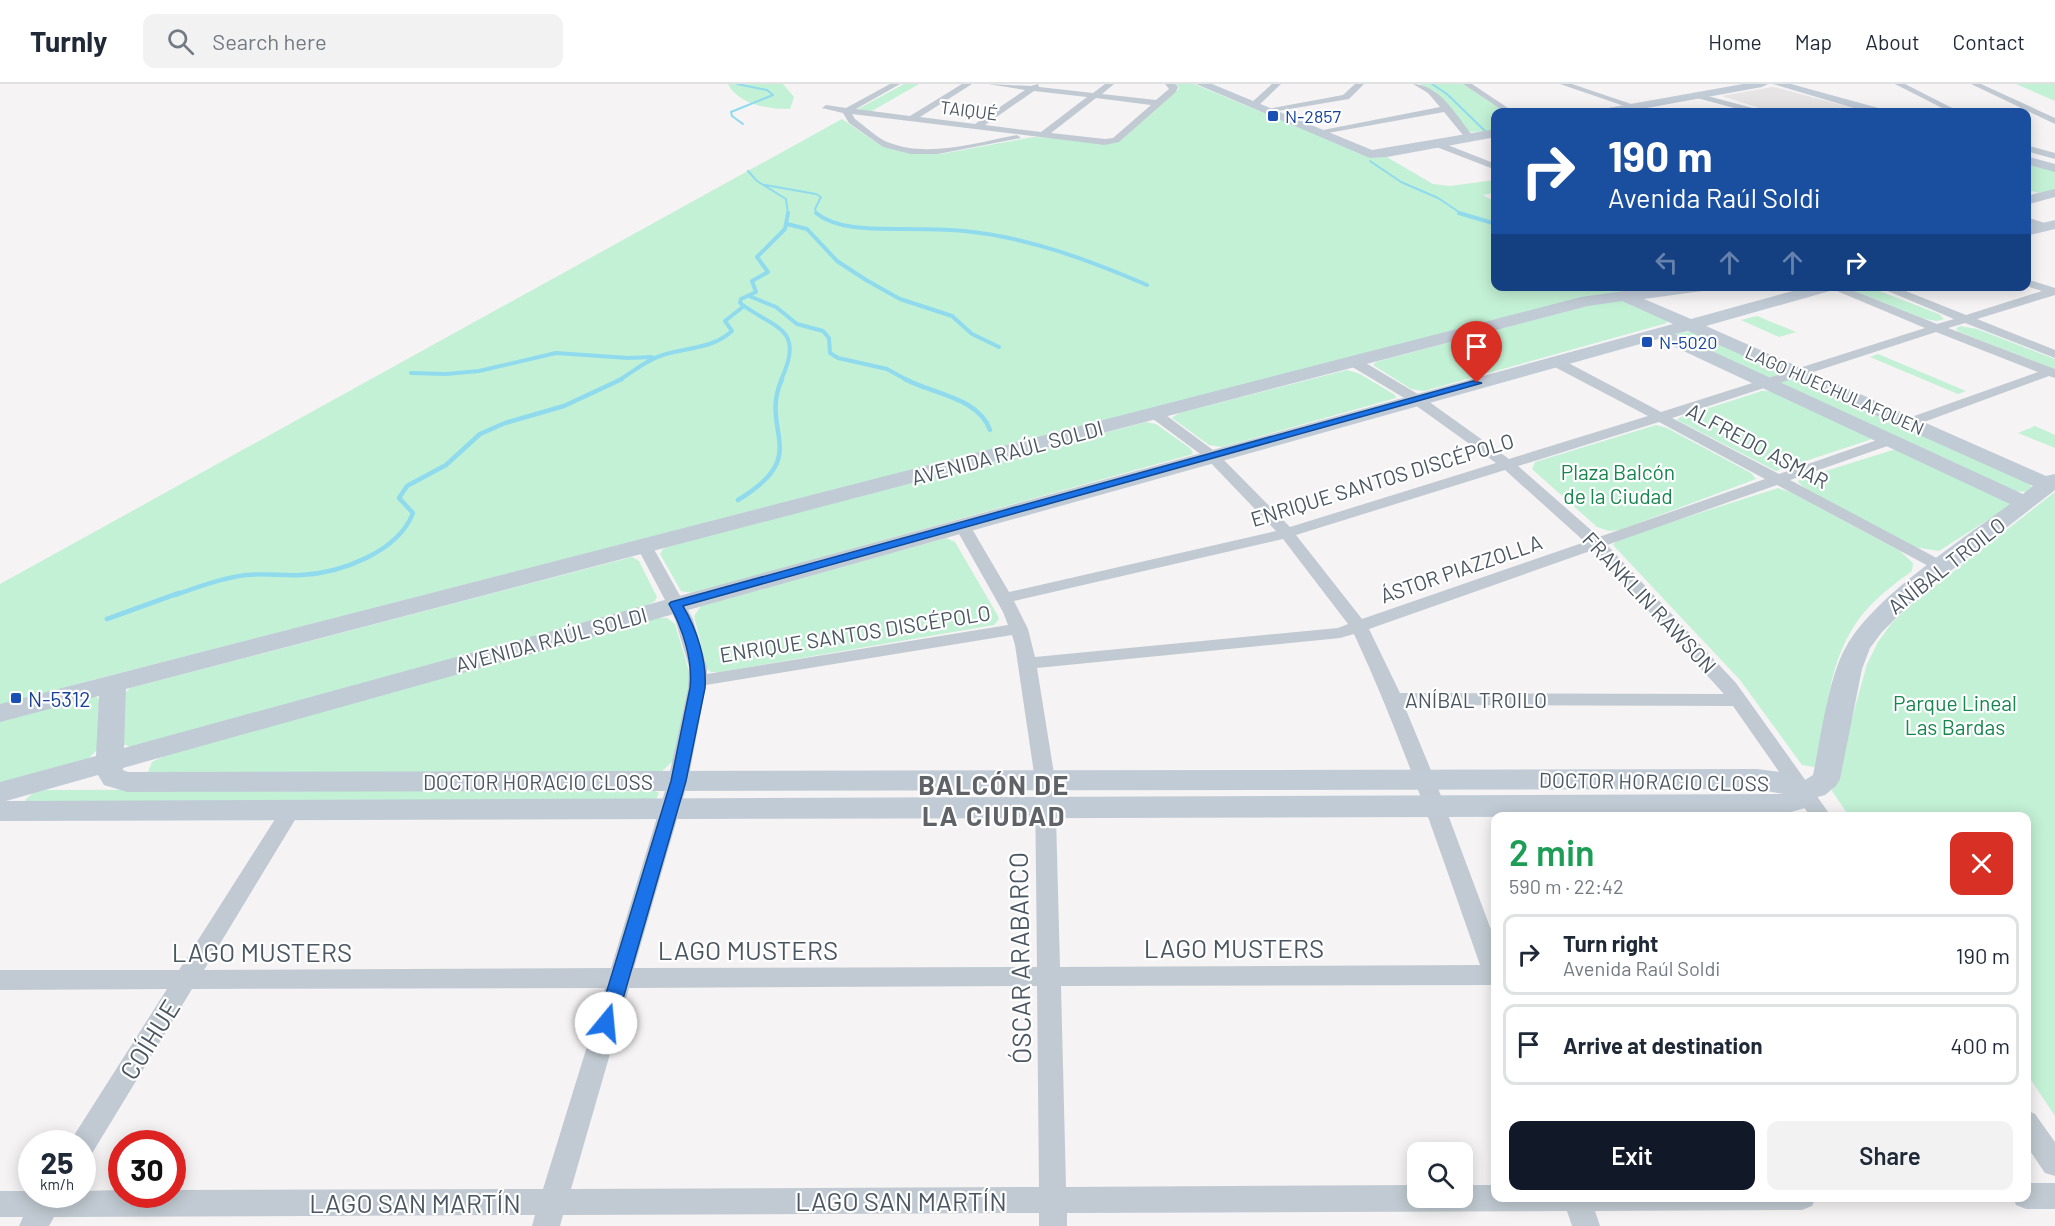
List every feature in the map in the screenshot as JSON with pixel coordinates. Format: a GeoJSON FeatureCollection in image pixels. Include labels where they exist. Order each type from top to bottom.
{"type":"FeatureCollection","features":[{"type":"Feature","properties":{"kind":"street"},"geometry":{"type":"LineString","coordinates":[[896,84],[846,111],[851,121],[886,146],[911,151],[943,151],[1038,135],[1110,84]]}},
{"type":"Feature","properties":{"kind":"street"},"geometry":{"type":"LineString","coordinates":[[910,119],[968,84]]}},
{"type":"Feature","properties":{"kind":"street"},"geometry":{"type":"LineString","coordinates":[[992,84],[1036,86],[1158,103],[1172,86]]}},
{"type":"Feature","properties":{"kind":"street"},"geometry":{"type":"LineString","coordinates":[[1206,84],[1374,154],[1491,134]]}},
{"type":"Feature","properties":{"kind":"street"},"geometry":{"type":"LineString","coordinates":[[1260,108],[1277,84]]}},
{"type":"Feature","properties":{"kind":"street"},"geometry":{"type":"LineString","coordinates":[[1260,108],[1348,96],[1360,84]]}},
{"type":"Feature","properties":{"kind":"street"},"geometry":{"type":"LineString","coordinates":[[1417,84],[1431,92],[1470,138]]}},
{"type":"Feature","properties":{"kind":"street"},"geometry":{"type":"LineString","coordinates":[[1467,84],[1504,108]]}},
{"type":"Feature","properties":{"kind":"street"},"geometry":{"type":"LineString","coordinates":[[1564,84],[1636,107]]}},
{"type":"Feature","properties":{"kind":"street"},"geometry":{"type":"LineString","coordinates":[[1587,84],[1650,105]]}},
{"type":"Feature","properties":{"kind":"street"},"geometry":{"type":"LineString","coordinates":[[1630,108],[1762,84]]}},
{"type":"Feature","properties":{"kind":"street"},"geometry":{"type":"LineString","coordinates":[[1779,84],[1862,108]]}},
{"type":"Feature","properties":{"kind":"street"},"geometry":{"type":"LineString","coordinates":[[1815,84],[1854,106]]}},
{"type":"Feature","properties":{"kind":"street"},"geometry":{"type":"LineString","coordinates":[[1899,84],[1948,108]]}},
{"type":"Feature","properties":{"kind":"street"},"geometry":{"type":"LineString","coordinates":[[1975,84],[2027,108]]}},
{"type":"Feature","properties":{"kind":"street"},"geometry":{"type":"LineString","coordinates":[[976,127],[1036,86]]}},
{"type":"Feature","properties":{"kind":"street"},"geometry":{"type":"LineString","coordinates":[[1700,96],[1743,108]]}},
{"type":"Feature","properties":{"kind":"street","name":"TAIQUÉ"},"geometry":{"type":"LineString","coordinates":[[843,99],[826,108],[1108,142],[1116,140],[1158,103]]}},
{"type":"Feature","properties":{"kind":"street"},"geometry":{"type":"LineString","coordinates":[[1327,100],[1348,108]]}},
{"type":"Feature","properties":{"kind":"street"},"geometry":{"type":"LineString","coordinates":[[1317,132],[1445,109]]}},
{"type":"Feature","properties":{"kind":"street"},"geometry":{"type":"LineString","coordinates":[[2031,110],[2055,121]]}},
{"type":"Feature","properties":{"kind":"street"},"geometry":{"type":"LineString","coordinates":[[1359,112],[1381,120]]}},
{"type":"Feature","properties":{"kind":"street"},"geometry":{"type":"LineString","coordinates":[[1437,144],[1491,165]]}},
{"type":"Feature","properties":{"kind":"street"},"geometry":{"type":"LineString","coordinates":[[2031,149],[2054,160]]}},
{"type":"Feature","properties":{"kind":"street"},"geometry":{"type":"LineString","coordinates":[[2031,160],[2054,160]]}},
{"type":"Feature","properties":{"kind":"street"},"geometry":{"type":"LineString","coordinates":[[2031,284],[2054,292]]}},
{"type":"Feature","properties":{"kind":"street","name":"AVENIDA RAÚL SOLDI"},"geometry":{"type":"LineString","coordinates":[[0,713],[1587,301],[1658,291]]}},
{"type":"Feature","properties":{"kind":"street","name":"AVENIDA RAÚL SOLDI"},"geometry":{"type":"LineString","coordinates":[[0,792],[1416,399],[1815,291]]}},
{"type":"Feature","properties":{"kind":"street"},"geometry":{"type":"LineString","coordinates":[[1840,291],[2052,373]]}},
{"type":"Feature","properties":{"kind":"street"},"geometry":{"type":"LineString","coordinates":[[1894,291],[2055,354]]}},
{"type":"Feature","properties":{"kind":"street"},"geometry":{"type":"LineString","coordinates":[[1799,374],[1936,328],[2054,292]]}},
{"type":"Feature","properties":{"kind":"street","name":"LAGO HUECHULAFQUEN"},"geometry":{"type":"LineString","coordinates":[[1623,295],[1908,423],[2051,483]]}},
{"type":"Feature","properties":{"kind":"street","name":"LAGO HUECHULAFQUEN"},"geometry":{"type":"LineString","coordinates":[[1658,333],[2026,503]]}},
{"type":"Feature","properties":{"kind":"street","name":"FRANKLIN RAWSON"},"geometry":{"type":"LineString","coordinates":[[1354,362],[1416,399],[1508,465],[1597,544],[1701,654],[1739,700],[1818,812]]}},
{"type":"Feature","properties":{"kind":"street","name":"ALFREDO ASMAR"},"geometry":{"type":"LineString","coordinates":[[1554,362],[1942,567]]}},
{"type":"Feature","properties":{"kind":"street"},"geometry":{"type":"LineString","coordinates":[[1908,423],[2052,373]]}},
{"type":"Feature","properties":{"kind":"street","name":"ENRIQUE SANTOS DISCÉPOLO"},"geometry":{"type":"LineString","coordinates":[[1004,598],[1287,533],[1799,374]]}},
{"type":"Feature","properties":{"kind":"street"},"geometry":{"type":"LineString","coordinates":[[1154,413],[1212,456],[1287,533],[1359,627],[1425,780],[1491,964]]}},
{"type":"Feature","properties":{"kind":"street","name":"ÁSTOR PIAZZOLLA"},"geometry":{"type":"LineString","coordinates":[[1028,663],[1318,636],[1359,627],[1891,440]]}},
{"type":"Feature","properties":{"kind":"street","name":"ANÍBAL TROILO"},"geometry":{"type":"LineString","coordinates":[[1804,791],[1815,788],[1826,778],[1843,690],[1858,647],[1889,608],[2051,483]]}},
{"type":"Feature","properties":{"kind":"street","name":"ÓSCAR ARABARCO"},"geometry":{"type":"LineString","coordinates":[[962,525],[1019,629],[1028,663],[1045,794],[1053,1213]]}},
{"type":"Feature","properties":{"kind":"street"},"geometry":{"type":"LineString","coordinates":[[549,1214],[678,781],[698,681],[694,650],[684,619],[644,545]]}},
{"type":"Feature","properties":{"kind":"street","name":"ENRIQUE SANTOS DISCÉPOLO"},"geometry":{"type":"LineString","coordinates":[[698,681],[1019,629]]}},
{"type":"Feature","properties":{"kind":"street"},"geometry":{"type":"LineString","coordinates":[[109,761],[113,683]]}},
{"type":"Feature","properties":{"kind":"street","name":"ANÍBAL TROILO"},"geometry":{"type":"LineString","coordinates":[[1392,699],[1739,700]]}},
{"type":"Feature","properties":{"kind":"street","name":"DOCTOR HORACIO CLOSS"},"geometry":{"type":"LineString","coordinates":[[0,811],[670,809],[1045,794],[1425,780],[1757,779],[1781,782],[1804,791],[1795,801],[1776,806],[1434,807],[1045,794],[678,781],[127,782],[120,781],[110,774],[109,761]]}},
{"type":"Feature","properties":{"kind":"street","name":"COÍHUE"},"geometry":{"type":"LineString","coordinates":[[92,1130],[291,810]]}},
{"type":"Feature","properties":{"kind":"street","name":"LAGO MUSTERS"},"geometry":{"type":"LineString","coordinates":[[0,980],[1491,975]]}},
{"type":"Feature","properties":{"kind":"street"},"geometry":{"type":"LineString","coordinates":[[2031,1129],[2055,1164]]}},
{"type":"Feature","properties":{"kind":"street"},"geometry":{"type":"LineString","coordinates":[[2031,1196],[2055,1196]]}},
{"type":"Feature","properties":{"kind":"street","name":"LAGO SAN MARTÍN"},"geometry":{"type":"LineString","coordinates":[[44,1208],[549,1214],[1053,1213],[1491,1200]]}},
{"type":"Feature","properties":{"kind":"street"},"geometry":{"type":"LineString","coordinates":[[1578,1202],[1586,1226]]}},
{"type":"Feature","properties":{"kind":"street","name":"LAGO SAN MARTÍN"},"geometry":{"type":"LineString","coordinates":[[0,1204],[18,1206]]}},
{"type":"Feature","properties":{"kind":"shaded area"},"geometry":{"type":"Polygon","coordinates":[[[1772,87],[1853,108],[1760,108],[1722,96],[1772,87]]]}},
{"type":"Feature","properties":{"kind":"green space"},"geometry":{"type":"Polygon","coordinates":[[[728,84],[783,84],[794,97],[790,109],[764,107],[739,97],[728,84]]]}},
{"type":"Feature","properties":{"kind":"green space"},"geometry":{"type":"Polygon","coordinates":[[[904,84],[919,84],[870,112],[858,109],[904,84]]]}},
{"type":"Feature","properties":{"kind":"green space"},"geometry":{"type":"Polygon","coordinates":[[[1173,84],[1194,84],[1373,158],[1385,156],[1433,184],[1450,186],[1491,181],[1491,194],[1483,195],[1491,200],[1491,291],[1640,291],[1586,297],[89,681],[0,706],[0,584],[842,119],[883,147],[915,154],[941,154],[1033,137],[1120,141],[1179,87],[1173,84]]]}},
{"type":"Feature","properties":{"kind":"green space"},"geometry":{"type":"Polygon","coordinates":[[[1420,84],[1463,84],[1499,108],[1491,108],[1491,131],[1469,132],[1436,92],[1420,84]]]}},
{"type":"Feature","properties":{"kind":"green space"},"geometry":{"type":"Polygon","coordinates":[[[2016,84],[2055,84],[2055,101],[2016,84]]]}},
{"type":"Feature","properties":{"kind":"green space"},"geometry":{"type":"Polygon","coordinates":[[[2031,163],[2055,170],[2055,190],[2039,193],[2031,191],[2031,163]]]}},
{"type":"Feature","properties":{"kind":"green space"},"geometry":{"type":"Polygon","coordinates":[[[1855,291],[1879,291],[1939,314],[1944,319],[1937,321],[1925,319],[1855,291]]]}},
{"type":"Feature","properties":{"kind":"green space"},"geometry":{"type":"Polygon","coordinates":[[[1609,300],[1622,301],[1666,320],[1667,323],[1424,391],[1411,389],[1373,365],[1376,362],[1609,300]]]}},
{"type":"Feature","properties":{"kind":"green space"},"geometry":{"type":"Polygon","coordinates":[[[1757,316],[1796,332],[1779,337],[1741,320],[1757,316]]]}},
{"type":"Feature","properties":{"kind":"green space"},"geometry":{"type":"Polygon","coordinates":[[[1960,326],[1977,329],[2055,359],[2055,369],[1959,332],[1956,329],[1960,326]]]}},
{"type":"Feature","properties":{"kind":"green space"},"geometry":{"type":"Polygon","coordinates":[[[1691,332],[2027,482],[2032,487],[2026,492],[2015,491],[1676,335],[1691,332]]]}},
{"type":"Feature","properties":{"kind":"green space"},"geometry":{"type":"Polygon","coordinates":[[[1878,354],[1966,391],[1958,394],[1870,357],[1878,354]]]}},
{"type":"Feature","properties":{"kind":"green space"},"geometry":{"type":"Polygon","coordinates":[[[1347,370],[1360,374],[1395,395],[1396,398],[1222,447],[1209,445],[1172,418],[1179,413],[1347,370]]]}},
{"type":"Feature","properties":{"kind":"green space"},"geometry":{"type":"Polygon","coordinates":[[[1762,391],[1772,391],[1872,439],[1776,471],[1677,420],[1762,391]]]}},
{"type":"Feature","properties":{"kind":"green space"},"geometry":{"type":"Polygon","coordinates":[[[1146,422],[1156,424],[1191,449],[1193,454],[693,593],[681,591],[660,554],[663,549],[671,545],[1146,422]]]}},
{"type":"Feature","properties":{"kind":"green space","name":"Plaza Balcón de la Ciudad"},"geometry":{"type":"Polygon","coordinates":[[[1656,425],[1667,428],[1751,473],[1756,479],[1620,530],[1609,531],[1597,527],[1532,469],[1535,462],[1656,425]]]}},
{"type":"Feature","properties":{"kind":"green space"},"geometry":{"type":"Polygon","coordinates":[[[2035,426],[2055,435],[2055,448],[2018,433],[2035,426]]]}},
{"type":"Feature","properties":{"kind":"green space"},"geometry":{"type":"Polygon","coordinates":[[[1896,449],[2002,496],[2011,505],[1939,551],[1914,547],[1806,489],[1798,482],[1800,479],[1896,449]]]}},
{"type":"Feature","properties":{"kind":"green space"},"geometry":{"type":"Polygon","coordinates":[[[1778,488],[1790,492],[1900,551],[1913,563],[1912,571],[1884,592],[1869,607],[1855,624],[1845,643],[1831,683],[1819,768],[1802,765],[1740,680],[1613,545],[1618,539],[1778,488]]]}},
{"type":"Feature","properties":{"kind":"green space","name":"Parque Lineal Las Bardas"},"geometry":{"type":"Polygon","coordinates":[[[2055,492],[2055,1116],[2031,1080],[2031,812],[1846,812],[1832,791],[1867,664],[1878,642],[1891,624],[1908,607],[2055,492]]]}},
{"type":"Feature","properties":{"kind":"green space"},"geometry":{"type":"Polygon","coordinates":[[[946,538],[955,542],[998,616],[999,619],[994,625],[720,672],[711,672],[707,669],[694,616],[701,606],[946,538]]]}},
{"type":"Feature","properties":{"kind":"green space"},"geometry":{"type":"Polygon","coordinates":[[[632,557],[639,561],[657,597],[655,601],[645,606],[131,747],[123,744],[124,694],[130,688],[632,557]]]}},
{"type":"Feature","properties":{"kind":"green space"},"geometry":{"type":"Polygon","coordinates":[[[656,618],[667,618],[675,624],[691,678],[673,761],[661,772],[150,774],[148,772],[152,762],[164,756],[656,618]]]}},
{"type":"Feature","properties":{"kind":"green space"},"geometry":{"type":"Polygon","coordinates":[[[95,696],[99,699],[97,750],[88,759],[0,784],[0,719],[95,696]]]}},
{"type":"Feature","properties":{"kind":"green space"},"geometry":{"type":"Polygon","coordinates":[[[651,789],[659,793],[656,799],[26,802],[25,800],[33,793],[44,790],[651,789]]]}},
{"type":"Feature","properties":{"kind":"waterway"},"geometry":{"type":"LineString","coordinates":[[737,84],[767,90],[773,95],[731,112],[732,116],[743,124]]}},
{"type":"Feature","properties":{"kind":"waterway"},"geometry":{"type":"LineString","coordinates":[[1432,84],[1447,94],[1485,131]]}},
{"type":"Feature","properties":{"kind":"waterway"},"geometry":{"type":"LineString","coordinates":[[1370,161],[1401,182],[1438,198],[1462,214]]}},
{"type":"Feature","properties":{"kind":"waterway"},"geometry":{"type":"LineString","coordinates":[[748,171],[757,181],[786,199],[788,213]]}},
{"type":"Feature","properties":{"kind":"waterway"},"geometry":{"type":"LineString","coordinates":[[765,185],[816,194],[821,197],[815,209],[817,214]]}},
{"type":"Feature","properties":{"kind":"waterway"},"geometry":{"type":"LineString","coordinates":[[781,380],[788,363],[790,349],[788,339],[783,331],[740,303],[741,299],[756,292],[752,281],[768,272],[757,257],[785,229],[788,213]]}},
{"type":"Feature","properties":{"kind":"waterway"},"geometry":{"type":"LineString","coordinates":[[817,214],[845,226],[956,230],[1011,238],[1057,251],[1147,285]]}},
{"type":"Feature","properties":{"kind":"waterway"},"geometry":{"type":"LineString","coordinates":[[1462,214],[1491,223]]}},
{"type":"Feature","properties":{"kind":"waterway"},"geometry":{"type":"LineString","coordinates":[[787,224],[807,229],[837,261],[866,280],[900,299],[952,316],[972,334],[999,347]]}},
{"type":"Feature","properties":{"kind":"waterway"},"geometry":{"type":"LineString","coordinates":[[749,296],[776,307],[797,324],[823,331],[829,338],[830,353],[838,358],[887,369],[906,379]]}},
{"type":"Feature","properties":{"kind":"waterway"},"geometry":{"type":"LineString","coordinates":[[619,380],[655,358],[707,345],[724,337],[732,331],[725,321],[744,306]]}},
{"type":"Feature","properties":{"kind":"waterway"},"geometry":{"type":"LineString","coordinates":[[411,373],[446,374],[479,371],[556,353],[628,358],[652,357]]}},
{"type":"Feature","properties":{"kind":"waterway"},"geometry":{"type":"LineString","coordinates":[[175,595],[237,576],[317,573],[350,565],[366,558],[395,539],[406,527],[413,513],[399,498],[407,486],[446,465],[480,434],[505,423],[564,406],[622,379]]}},
{"type":"Feature","properties":{"kind":"waterway"},"geometry":{"type":"LineString","coordinates":[[738,500],[761,484],[774,469],[779,455],[780,442],[776,398],[782,379]]}},
{"type":"Feature","properties":{"kind":"waterway"},"geometry":{"type":"LineString","coordinates":[[906,379],[965,403],[984,419],[990,430]]}},
{"type":"Feature","properties":{"kind":"waterway"},"geometry":{"type":"LineString","coordinates":[[107,619],[179,593]]}},
{"type":"Feature","properties":{"kind":"place","name":"N-2857"},"geometry":{"type":"Point","coordinates":[1273,116]}},
{"type":"Feature","properties":{"kind":"place","name":"N-5020"},"geometry":{"type":"Point","coordinates":[1647,342]}},
{"type":"Feature","properties":{"kind":"place","name":"N-5312"},"geometry":{"type":"Point","coordinates":[16,698]}},
{"type":"Feature","properties":{"kind":"district","name":"BALCÓN DE LA CIUDAD"},"geometry":{"type":"Point","coordinates":[994,800]}},
{"type":"Feature","properties":{"kind":"route"},"geometry":{"type":"LineString","coordinates":[[606,1023],[678,781],[698,688],[699,674],[696,659],[684,619],[676,604],[1477,383]]}}]}
